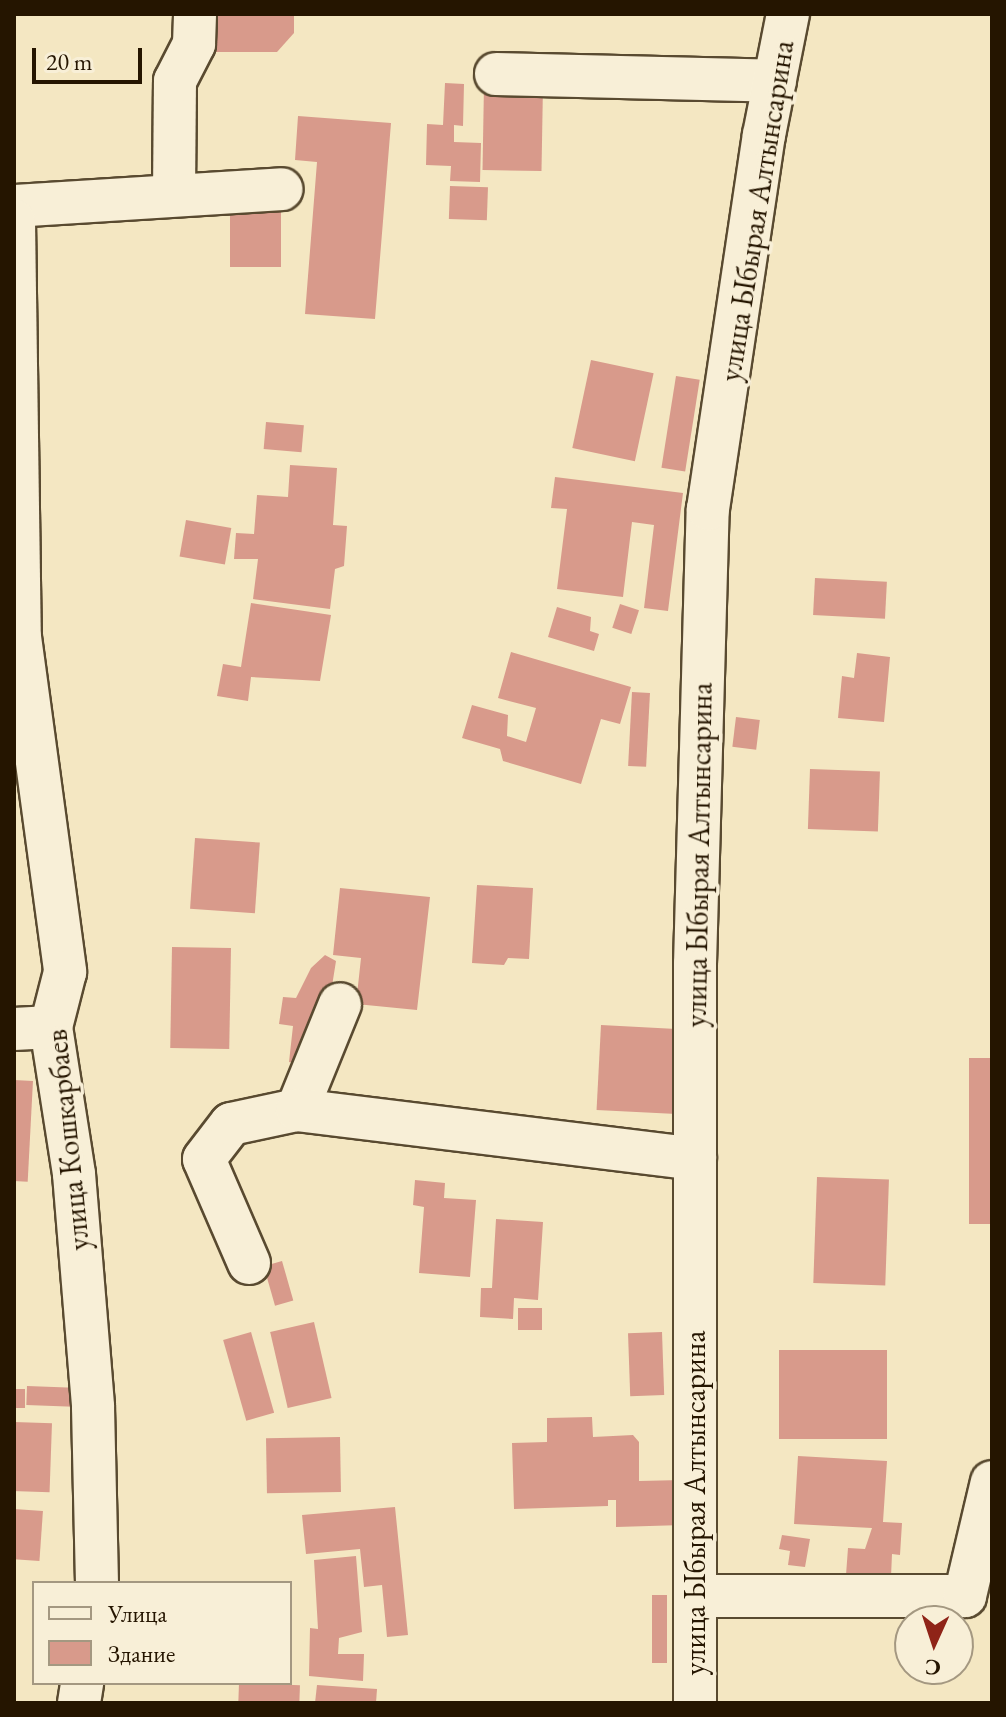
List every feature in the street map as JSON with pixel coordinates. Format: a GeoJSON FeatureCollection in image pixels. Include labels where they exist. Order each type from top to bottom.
{"type":"FeatureCollection","features":[{"type":"Feature","properties":{"kind":"street"},"geometry":{"type":"LineString","coordinates":[[174,194],[175,81],[194,44],[195,14]]}},
{"type":"Feature","properties":{"kind":"street","name":"улица Ыбырая Алтынсарина"},"geometry":{"type":"LineString","coordinates":[[695,1703],[695,964],[708,509],[788,14]]}},
{"type":"Feature","properties":{"kind":"street"},"geometry":{"type":"LineString","coordinates":[[496,74],[775,81]]}},
{"type":"Feature","properties":{"kind":"street"},"geometry":{"type":"LineString","coordinates":[[14,206],[281,189]]}},
{"type":"Feature","properties":{"kind":"street","name":"улица Кошкарбаев"},"geometry":{"type":"LineString","coordinates":[[14,221],[20,637],[65,972],[32,1028],[76,1205],[93,1407],[97,1581]]}},
{"type":"Feature","properties":{"kind":"street"},"geometry":{"type":"LineString","coordinates":[[297,1110],[340,1004]]}},
{"type":"Feature","properties":{"kind":"street"},"geometry":{"type":"LineString","coordinates":[[249,1263],[204,1159],[231,1124],[297,1110],[695,1159]]}},
{"type":"Feature","properties":{"kind":"street"},"geometry":{"type":"LineString","coordinates":[[695,1596],[965,1596],[992,1482]]}},
{"type":"Feature","properties":{"kind":"building"},"geometry":{"type":"Polygon","coordinates":[[[210,14],[294,14],[294,33],[277,52],[210,52],[210,14]]]}},
{"type":"Feature","properties":{"kind":"building"},"geometry":{"type":"Polygon","coordinates":[[[445,83],[464,84],[463,126],[454,125],[454,142],[481,143],[480,182],[450,181],[451,166],[426,165],[427,124],[443,125],[445,83]]]}},
{"type":"Feature","properties":{"kind":"building"},"geometry":{"type":"Polygon","coordinates":[[[484,84],[543,85],[541,171],[483,170],[484,84]]]}},
{"type":"Feature","properties":{"kind":"building"},"geometry":{"type":"Polygon","coordinates":[[[298,116],[391,123],[375,319],[305,314],[317,162],[295,160],[298,116]]]}},
{"type":"Feature","properties":{"kind":"building"},"geometry":{"type":"Polygon","coordinates":[[[450,186],[488,187],[487,220],[449,219],[450,186]]]}},
{"type":"Feature","properties":{"kind":"building"},"geometry":{"type":"Polygon","coordinates":[[[230,208],[281,208],[281,267],[230,267],[230,208]]]}},
{"type":"Feature","properties":{"kind":"building"},"geometry":{"type":"Polygon","coordinates":[[[591,360],[654,373],[635,461],[572,448],[591,360]]]}},
{"type":"Feature","properties":{"kind":"building"},"geometry":{"type":"Polygon","coordinates":[[[676,376],[700,380],[685,472],[661,468],[676,376]]]}},
{"type":"Feature","properties":{"kind":"building"},"geometry":{"type":"Polygon","coordinates":[[[266,422],[304,425],[302,452],[264,449],[266,422]]]}},
{"type":"Feature","properties":{"kind":"building"},"geometry":{"type":"Polygon","coordinates":[[[290,465],[337,468],[333,525],[347,526],[344,566],[335,569],[330,609],[253,599],[258,559],[234,559],[236,533],[254,534],[257,495],[288,497],[290,465]]]}},
{"type":"Feature","properties":{"kind":"building"},"geometry":{"type":"Polygon","coordinates":[[[555,477],[683,493],[668,611],[644,608],[654,525],[632,522],[623,597],[557,589],[567,509],[551,508],[555,477]]]}},
{"type":"Feature","properties":{"kind":"building"},"geometry":{"type":"Polygon","coordinates":[[[186,520],[231,528],[225,564],[180,556],[186,520]]]}},
{"type":"Feature","properties":{"kind":"building"},"geometry":{"type":"Polygon","coordinates":[[[815,578],[887,582],[885,619],[813,615],[815,578]]]}},
{"type":"Feature","properties":{"kind":"building"},"geometry":{"type":"Polygon","coordinates":[[[251,603],[331,615],[320,681],[251,677],[248,701],[217,696],[223,664],[241,667],[251,603]]]}},
{"type":"Feature","properties":{"kind":"building"},"geometry":{"type":"Polygon","coordinates":[[[620,604],[639,610],[631,634],[612,628],[620,604]]]}},
{"type":"Feature","properties":{"kind":"building"},"geometry":{"type":"Polygon","coordinates":[[[557,607],[591,617],[590,631],[599,634],[594,651],[548,637],[557,607]]]}},
{"type":"Feature","properties":{"kind":"building"},"geometry":{"type":"Polygon","coordinates":[[[511,652],[631,687],[620,724],[601,719],[581,784],[503,761],[500,749],[462,738],[472,705],[508,715],[507,736],[526,742],[536,708],[498,698],[511,652]]]}},
{"type":"Feature","properties":{"kind":"building"},"geometry":{"type":"Polygon","coordinates":[[[857,653],[890,657],[884,722],[838,718],[842,676],[854,678],[857,653]]]}},
{"type":"Feature","properties":{"kind":"building"},"geometry":{"type":"Polygon","coordinates":[[[632,692],[650,693],[646,767],[628,766],[632,692]]]}},
{"type":"Feature","properties":{"kind":"building"},"geometry":{"type":"Polygon","coordinates":[[[736,717],[760,720],[756,750],[732,747],[736,717]]]}},
{"type":"Feature","properties":{"kind":"building"},"geometry":{"type":"Polygon","coordinates":[[[810,769],[880,771],[878,831],[808,829],[810,769]]]}},
{"type":"Feature","properties":{"kind":"building"},"geometry":{"type":"Polygon","coordinates":[[[195,838],[260,843],[255,913],[190,909],[195,838]]]}},
{"type":"Feature","properties":{"kind":"building"},"geometry":{"type":"Polygon","coordinates":[[[477,885],[533,888],[529,959],[508,958],[504,965],[472,963],[477,885]]]}},
{"type":"Feature","properties":{"kind":"building"},"geometry":{"type":"Polygon","coordinates":[[[340,888],[430,897],[417,1010],[356,1004],[361,958],[333,955],[340,888]]]}},
{"type":"Feature","properties":{"kind":"building"},"geometry":{"type":"Polygon","coordinates":[[[172,947],[231,948],[229,1049],[170,1048],[172,947]]]}},
{"type":"Feature","properties":{"kind":"building"},"geometry":{"type":"Polygon","coordinates":[[[325,955],[336,961],[329,1005],[300,1064],[289,1062],[293,1026],[279,1024],[283,997],[296,998],[311,968],[325,955]]]}},
{"type":"Feature","properties":{"kind":"building"},"geometry":{"type":"Polygon","coordinates":[[[601,1025],[686,1029],[681,1114],[597,1110],[601,1025]]]}},
{"type":"Feature","properties":{"kind":"building"},"geometry":{"type":"Polygon","coordinates":[[[969,1058],[992,1058],[992,1224],[969,1224],[969,1058]]]}},
{"type":"Feature","properties":{"kind":"building"},"geometry":{"type":"Polygon","coordinates":[[[14,1080],[33,1081],[28,1182],[14,1181],[14,1080]]]}},
{"type":"Feature","properties":{"kind":"building"},"geometry":{"type":"Polygon","coordinates":[[[817,1177],[889,1180],[885,1285],[813,1283],[817,1177]]]}},
{"type":"Feature","properties":{"kind":"building"},"geometry":{"type":"Polygon","coordinates":[[[415,1180],[445,1183],[444,1198],[476,1200],[470,1277],[419,1273],[424,1207],[413,1205],[415,1180]]]}},
{"type":"Feature","properties":{"kind":"building"},"geometry":{"type":"Polygon","coordinates":[[[496,1219],[543,1222],[538,1300],[514,1298],[513,1319],[480,1317],[481,1288],[492,1288],[496,1219]]]}},
{"type":"Feature","properties":{"kind":"building"},"geometry":{"type":"Polygon","coordinates":[[[282,1261],[293,1300],[275,1306],[264,1266],[282,1261]]]}},
{"type":"Feature","properties":{"kind":"building"},"geometry":{"type":"Polygon","coordinates":[[[518,1308],[542,1308],[542,1330],[518,1330],[518,1308]]]}},
{"type":"Feature","properties":{"kind":"building"},"geometry":{"type":"Polygon","coordinates":[[[314,1322],[332,1398],[288,1408],[270,1332],[314,1322]]]}},
{"type":"Feature","properties":{"kind":"building"},"geometry":{"type":"Polygon","coordinates":[[[251,1332],[274,1413],[246,1421],[223,1340],[251,1332]]]}},
{"type":"Feature","properties":{"kind":"building"},"geometry":{"type":"Polygon","coordinates":[[[662,1332],[664,1395],[630,1396],[628,1333],[662,1332]]]}},
{"type":"Feature","properties":{"kind":"building"},"geometry":{"type":"Polygon","coordinates":[[[779,1350],[887,1350],[887,1439],[779,1439],[779,1350]]]}},
{"type":"Feature","properties":{"kind":"building"},"geometry":{"type":"Polygon","coordinates":[[[27,1386],[74,1388],[73,1407],[26,1405],[27,1386]]]}},
{"type":"Feature","properties":{"kind":"building"},"geometry":{"type":"Polygon","coordinates":[[[14,1389],[25,1389],[25,1408],[14,1408],[14,1389]]]}},
{"type":"Feature","properties":{"kind":"building"},"geometry":{"type":"Polygon","coordinates":[[[592,1417],[593,1437],[633,1435],[639,1442],[639,1481],[682,1480],[683,1525],[616,1527],[616,1500],[608,1500],[608,1506],[514,1509],[512,1443],[547,1442],[547,1418],[592,1417]]]}},
{"type":"Feature","properties":{"kind":"building"},"geometry":{"type":"Polygon","coordinates":[[[14,1422],[52,1423],[50,1492],[14,1491],[14,1422]]]}},
{"type":"Feature","properties":{"kind":"building"},"geometry":{"type":"Polygon","coordinates":[[[340,1437],[341,1492],[267,1493],[266,1438],[340,1437]]]}},
{"type":"Feature","properties":{"kind":"building"},"geometry":{"type":"Polygon","coordinates":[[[798,1456],[887,1461],[883,1522],[902,1523],[900,1555],[892,1554],[891,1577],[846,1575],[848,1548],[865,1549],[872,1528],[794,1524],[798,1456]]]}},
{"type":"Feature","properties":{"kind":"building"},"geometry":{"type":"Polygon","coordinates":[[[395,1507],[408,1635],[387,1637],[382,1585],[364,1587],[360,1549],[306,1554],[302,1515],[395,1507]]]}},
{"type":"Feature","properties":{"kind":"building"},"geometry":{"type":"Polygon","coordinates":[[[14,1509],[43,1511],[39,1561],[14,1559],[14,1509]]]}},
{"type":"Feature","properties":{"kind":"building"},"geometry":{"type":"Polygon","coordinates":[[[782,1535],[810,1539],[805,1567],[788,1565],[790,1551],[779,1549],[782,1535]]]}},
{"type":"Feature","properties":{"kind":"building"},"geometry":{"type":"Polygon","coordinates":[[[356,1556],[362,1632],[339,1638],[338,1654],[364,1654],[363,1681],[309,1676],[310,1628],[318,1629],[314,1560],[356,1556]]]}},
{"type":"Feature","properties":{"kind":"building"},"geometry":{"type":"Polygon","coordinates":[[[652,1595],[667,1595],[667,1663],[652,1663],[652,1595]]]}},
{"type":"Feature","properties":{"kind":"building"},"geometry":{"type":"Polygon","coordinates":[[[239,1685],[300,1685],[299,1703],[238,1703],[239,1685]]]}},
{"type":"Feature","properties":{"kind":"building"},"geometry":{"type":"Polygon","coordinates":[[[317,1685],[377,1689],[376,1703],[315,1703],[317,1685]]]}}]}
